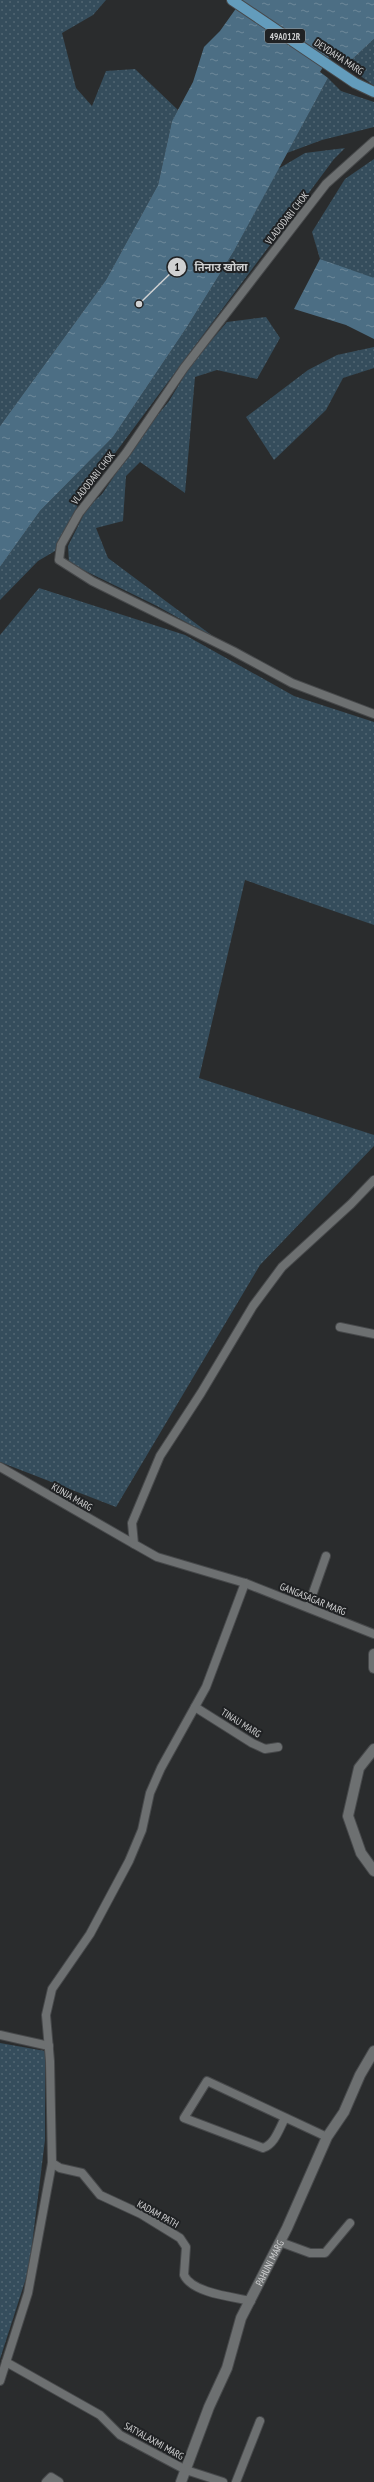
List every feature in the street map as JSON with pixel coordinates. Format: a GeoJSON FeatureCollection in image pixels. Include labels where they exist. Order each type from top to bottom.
{"type":"FeatureCollection","features":[{"type":"Feature","properties":{"kind":"main road","name":"DEVDAHA MARG"},"geometry":{"type":"LineString","coordinates":[[232,0],[338,71],[374,92]]}},
{"type":"Feature","properties":{"kind":"street","name":"VLADODARI CHOK"},"geometry":{"type":"LineString","coordinates":[[374,141],[326,184],[184,368],[126,453],[78,513],[61,545],[59,560],[92,581],[292,683],[374,714]]}},
{"type":"Feature","properties":{"kind":"street"},"geometry":{"type":"LineString","coordinates":[[134,1544],[132,1523],[160,1456],[201,1393],[253,1306],[282,1267],[351,1204],[374,1180]]}},
{"type":"Feature","properties":{"kind":"street"},"geometry":{"type":"LineString","coordinates":[[340,1327],[374,1334]]}},
{"type":"Feature","properties":{"kind":"street","name":"KUNJA MARG"},"geometry":{"type":"LineString","coordinates":[[0,1467],[156,1557],[245,1583]]}},
{"type":"Feature","properties":{"kind":"street"},"geometry":{"type":"LineString","coordinates":[[308,1607],[326,1556]]}},
{"type":"Feature","properties":{"kind":"street"},"geometry":{"type":"LineString","coordinates":[[0,2381],[28,2292],[52,2163],[49,2046],[46,2015],[52,1989],[90,1934],[107,1905],[142,1830],[150,1793],[161,1768],[195,1707],[215,1665],[245,1583]]}},
{"type":"Feature","properties":{"kind":"street","name":"GANGASAGAR MARG"},"geometry":{"type":"LineString","coordinates":[[245,1583],[374,1634]]}},
{"type":"Feature","properties":{"kind":"street"},"geometry":{"type":"LineString","coordinates":[[374,1654],[374,1668]]}},
{"type":"Feature","properties":{"kind":"street","name":"TINAU MARG"},"geometry":{"type":"LineString","coordinates":[[195,1707],[252,1743],[265,1749],[278,1747]]}},
{"type":"Feature","properties":{"kind":"street"},"geometry":{"type":"LineString","coordinates":[[374,1749],[359,1768],[348,1816],[361,1852],[374,1871]]}},
{"type":"Feature","properties":{"kind":"street"},"geometry":{"type":"LineString","coordinates":[[0,2035],[49,2046]]}},
{"type":"Feature","properties":{"kind":"street","name":"PAHUNI MARG"},"geometry":{"type":"LineString","coordinates":[[181,2482],[209,2407],[227,2368],[241,2318],[280,2242],[328,2137],[344,2112],[360,2075],[374,2051]]}},
{"type":"Feature","properties":{"kind":"street"},"geometry":{"type":"LineString","coordinates":[[285,2118],[269,2146],[263,2148],[184,2118],[207,2081],[328,2137]]}},
{"type":"Feature","properties":{"kind":"street","name":"KADAM PATH"},"geometry":{"type":"LineString","coordinates":[[52,2163],[60,2168],[82,2173],[100,2195],[141,2214],[180,2238],[186,2247],[184,2275],[191,2284],[222,2295],[251,2301]]}},
{"type":"Feature","properties":{"kind":"street"},"geometry":{"type":"LineString","coordinates":[[280,2242],[310,2253],[325,2253],[350,2223]]}},
{"type":"Feature","properties":{"kind":"street","name":"SATYALAXMI MARG"},"geometry":{"type":"LineString","coordinates":[[6,2362],[100,2415],[113,2430],[186,2470],[223,2482]]}},
{"type":"Feature","properties":{"kind":"street"},"geometry":{"type":"LineString","coordinates":[[236,2482],[260,2421]]}},
{"type":"Feature","properties":{"kind":"street"},"geometry":{"type":"LineString","coordinates":[[46,2482],[51,2477],[59,2482]]}},
{"type":"Feature","properties":{"kind":"shaded area"},"geometry":{"type":"Polygon","coordinates":[[[0,0],[106,0],[93,15],[62,33],[76,88],[92,106],[106,71],[135,69],[178,110],[172,121],[158,185],[106,280],[0,426],[0,0]]]}},
{"type":"Feature","properties":{"kind":"shaded area"},"geometry":{"type":"Polygon","coordinates":[[[374,39],[374,86],[346,65],[374,39]]]}},
{"type":"Feature","properties":{"kind":"shaded area"},"geometry":{"type":"Polygon","coordinates":[[[328,78],[341,91],[374,102],[374,127],[322,140],[287,153],[328,78]]]}},
{"type":"Feature","properties":{"kind":"shaded area"},"geometry":{"type":"Polygon","coordinates":[[[345,148],[334,159],[81,499],[55,551],[38,561],[0,600],[0,567],[40,511],[113,437],[187,327],[234,251],[278,169],[305,153],[345,148]]]}},
{"type":"Feature","properties":{"kind":"shaded area"},"geometry":{"type":"Polygon","coordinates":[[[374,159],[374,280],[320,259],[312,232],[345,179],[374,159]]]}},
{"type":"Feature","properties":{"kind":"shaded area"},"geometry":{"type":"Polygon","coordinates":[[[266,317],[280,338],[257,379],[217,370],[195,377],[185,493],[140,462],[126,476],[123,521],[96,528],[108,558],[218,640],[157,606],[69,563],[68,546],[87,508],[102,494],[143,433],[169,401],[192,363],[227,322],[266,317]]]}},
{"type":"Feature","properties":{"kind":"shaded area"},"geometry":{"type":"Polygon","coordinates":[[[374,347],[374,368],[343,378],[326,410],[274,460],[246,417],[308,370],[337,355],[374,347]]]}},
{"type":"Feature","properties":{"kind":"shaded area"},"geometry":{"type":"Polygon","coordinates":[[[39,588],[185,635],[294,696],[374,722],[374,925],[245,880],[199,1078],[374,1135],[374,1146],[260,1265],[116,1507],[0,1462],[0,635],[39,588]]]}},
{"type":"Feature","properties":{"kind":"shaded area"},"geometry":{"type":"Polygon","coordinates":[[[0,2043],[45,2051],[45,2140],[29,2269],[0,2359],[0,2043]]]}},
{"type":"Feature","properties":{"kind":"water"},"geometry":{"type":"Polygon","coordinates":[[[242,0],[374,0],[374,39],[346,65],[329,57],[320,72],[328,78],[234,251],[187,327],[113,437],[40,511],[0,567],[0,426],[106,280],[158,185],[172,121],[193,82],[204,47],[220,31],[242,0]]]}},
{"type":"Feature","properties":{"kind":"water"},"geometry":{"type":"Polygon","coordinates":[[[320,259],[374,278],[374,339],[346,325],[294,309],[320,259]]]}},
{"type":"Feature","properties":{"kind":"place","name":"तिनाउ खोला"},"geometry":{"type":"Point","coordinates":[139,304]}}]}
